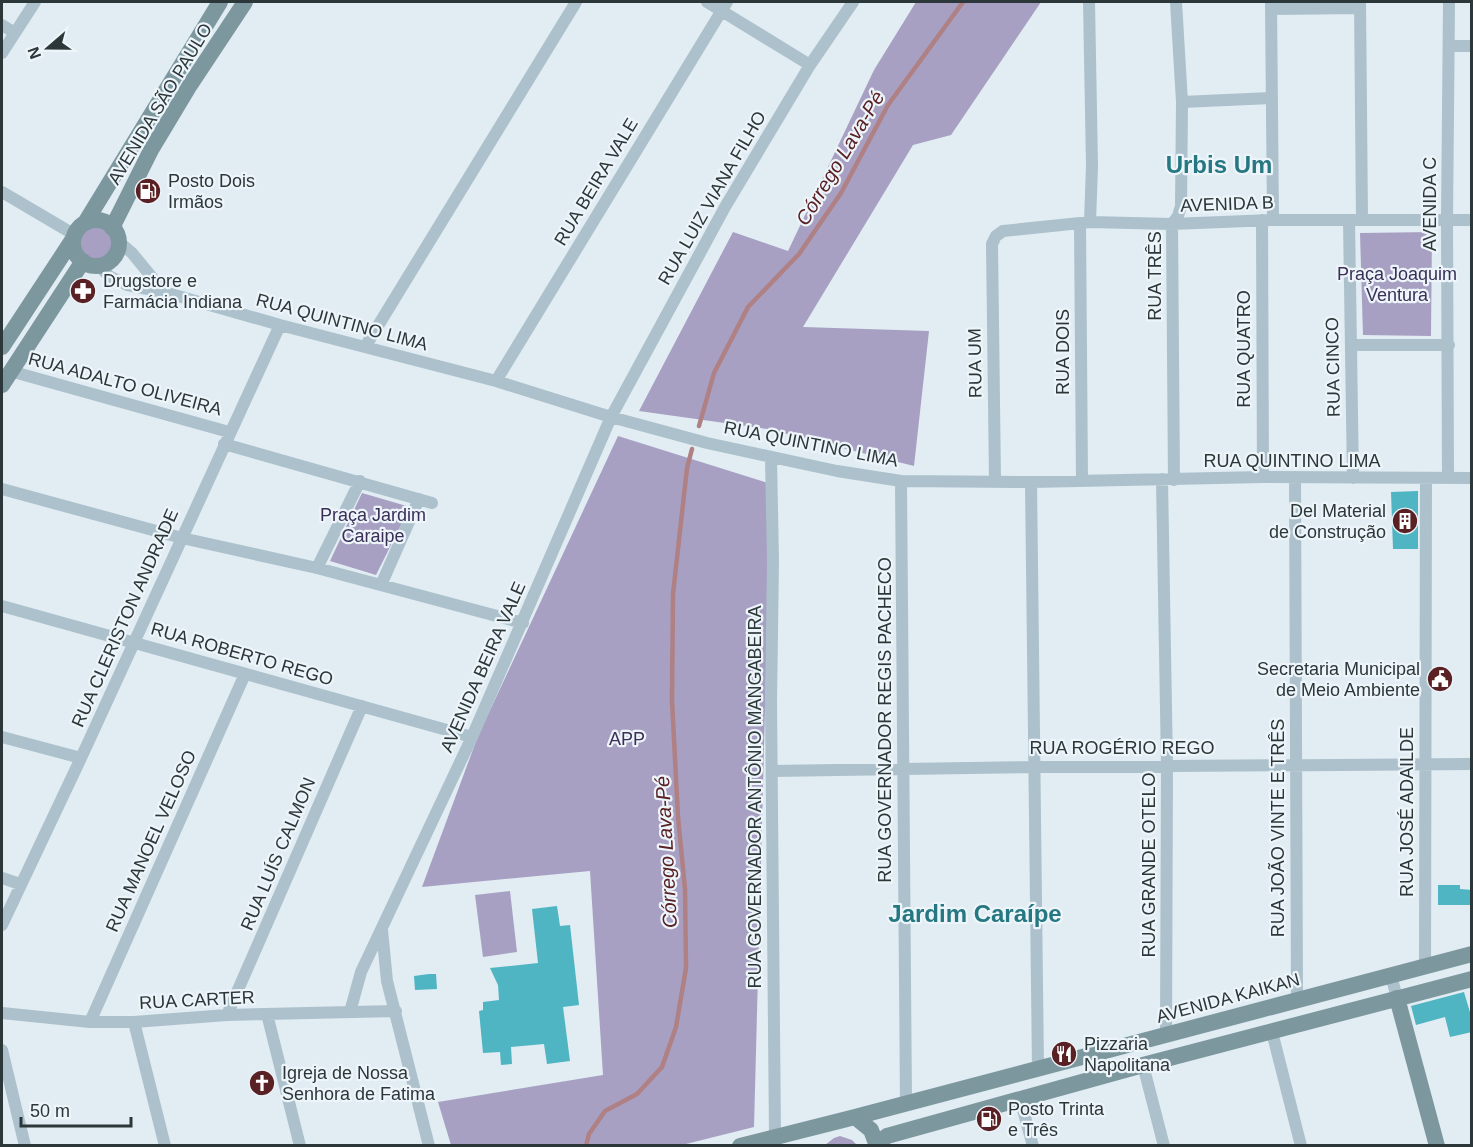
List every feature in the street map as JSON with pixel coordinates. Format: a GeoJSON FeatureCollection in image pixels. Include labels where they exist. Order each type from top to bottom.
{"type":"FeatureCollection","features":[{"type":"Feature","properties":{"kind":"street"},"geometry":{"type":"LineString","coordinates":[[2,53],[35,2]]}},
{"type":"Feature","properties":{"kind":"street","name":"AVENIDA SÃO PAULO"},"geometry":{"type":"LineString","coordinates":[[2,347],[78,232],[220,2]]}},
{"type":"Feature","properties":{"kind":"street","name":"AVENIDA SÃO PAULO"},"geometry":{"type":"LineString","coordinates":[[6,378],[91,264],[107,263],[114,257],[118,249],[115,234],[151,150],[245,2]]}},
{"type":"Feature","properties":{"kind":"street"},"geometry":{"type":"LineString","coordinates":[[365,346],[576,2]]}},
{"type":"Feature","properties":{"kind":"street"},"geometry":{"type":"LineString","coordinates":[[707,2],[724,6],[810,65]]}},
{"type":"Feature","properties":{"kind":"street","name":"RUA LUIZ VIANA FILHO"},"geometry":{"type":"LineString","coordinates":[[611,417],[725,207],[810,65],[853,2]]}},
{"type":"Feature","properties":{"kind":"street","name":"RUA DOIS"},"geometry":{"type":"LineString","coordinates":[[1082,480],[1085,222],[1092,166],[1089,2]]}},
{"type":"Feature","properties":{"kind":"street","name":"RUA TRÊS"},"geometry":{"type":"LineString","coordinates":[[1168,480],[1172,224],[1178,216],[1180,206],[1182,102],[1176,2]]}},
{"type":"Feature","properties":{"kind":"street","name":"AVENIDA C"},"geometry":{"type":"LineString","coordinates":[[1448,478],[1449,2]]}},
{"type":"Feature","properties":{"kind":"street"},"geometry":{"type":"LineString","coordinates":[[1271,5],[1360,5]]}},
{"type":"Feature","properties":{"kind":"street","name":"RUA QUATRO"},"geometry":{"type":"LineString","coordinates":[[1263,477],[1271,5]]}},
{"type":"Feature","properties":{"kind":"street","name":"RUA CINCO"},"geometry":{"type":"LineString","coordinates":[[1353,478],[1351,345],[1360,5]]}},
{"type":"Feature","properties":{"kind":"street","name":"RUA BEIRA VALE"},"geometry":{"type":"LineString","coordinates":[[496,381],[724,6]]}},
{"type":"Feature","properties":{"kind":"street"},"geometry":{"type":"LineString","coordinates":[[2,25],[15,33]]}},
{"type":"Feature","properties":{"kind":"street"},"geometry":{"type":"LineString","coordinates":[[1450,46],[1472,46]]}},
{"type":"Feature","properties":{"kind":"street"},"geometry":{"type":"LineString","coordinates":[[1182,102],[1271,98]]}},
{"type":"Feature","properties":{"kind":"street"},"geometry":{"type":"LineString","coordinates":[[2,192],[78,232]]}},
{"type":"Feature","properties":{"kind":"street"},"geometry":{"type":"LineString","coordinates":[[91,264],[75,253],[78,232],[94,220],[104,222],[164,292]]}},
{"type":"Feature","properties":{"kind":"street","name":"AVENIDA B"},"geometry":{"type":"LineString","coordinates":[[992,244],[996,236],[1003,231],[1085,222],[1172,224],[1268,220],[1472,220]]}},
{"type":"Feature","properties":{"kind":"street","name":"RUA UM"},"geometry":{"type":"LineString","coordinates":[[992,244],[994,482]]}},
{"type":"Feature","properties":{"kind":"street","name":"RUA QUINTINO LIMA"},"geometry":{"type":"LineString","coordinates":[[91,264],[127,285],[164,292],[280,325],[496,381],[611,417],[771,458],[837,471],[901,480],[994,482],[1263,477],[1472,478]]}},
{"type":"Feature","properties":{"kind":"street","name":"RUA CLERISTON ANDRADE"},"geometry":{"type":"LineString","coordinates":[[2,926],[280,325]]}},
{"type":"Feature","properties":{"kind":"street"},"geometry":{"type":"LineString","coordinates":[[1351,345],[1449,345]]}},
{"type":"Feature","properties":{"kind":"street","name":"RUA ADALTO OLIVEIRA"},"geometry":{"type":"LineString","coordinates":[[6,378],[229,432]]}},
{"type":"Feature","properties":{"kind":"street","name":"AVENIDA BEIRA VALE"},"geometry":{"type":"LineString","coordinates":[[350,1012],[361,972],[472,737],[611,417]]}},
{"type":"Feature","properties":{"kind":"street","name":"RUA ADALTO OLIVEIRA"},"geometry":{"type":"LineString","coordinates":[[224,444],[432,503]]}},
{"type":"Feature","properties":{"kind":"street","name":"RUA GOVERNADOR ANTÔNIO MANGABEIRA"},"geometry":{"type":"LineString","coordinates":[[771,458],[775,1137]]}},
{"type":"Feature","properties":{"kind":"street","name":"RUA JOÃO VINTE E TRÊS"},"geometry":{"type":"LineString","coordinates":[[1295,477],[1297,999]]}},
{"type":"Feature","properties":{"kind":"street","name":"RUA JOSÉ ADAILDE"},"geometry":{"type":"LineString","coordinates":[[1425,966],[1426,478]]}},
{"type":"Feature","properties":{"kind":"street","name":"RUA GOVERNADOR REGIS PACHECO"},"geometry":{"type":"LineString","coordinates":[[901,480],[906,1104]]}},
{"type":"Feature","properties":{"kind":"street","name":"RUA GRANDE OTELO"},"geometry":{"type":"LineString","coordinates":[[1166,1035],[1168,480]]}},
{"type":"Feature","properties":{"kind":"street"},"geometry":{"type":"LineString","coordinates":[[317,568],[360,481]]}},
{"type":"Feature","properties":{"kind":"street"},"geometry":{"type":"LineString","coordinates":[[1031,482],[1038,1069]]}},
{"type":"Feature","properties":{"kind":"street"},"geometry":{"type":"LineString","coordinates":[[2,489],[182,538],[317,568],[523,623]]}},
{"type":"Feature","properties":{"kind":"street"},"geometry":{"type":"LineString","coordinates":[[381,585],[419,500]]}},
{"type":"Feature","properties":{"kind":"street","name":"RUA ROBERTO REGO"},"geometry":{"type":"LineString","coordinates":[[2,606],[472,737]]}},
{"type":"Feature","properties":{"kind":"street","name":"RUA MANOEL VELOSO"},"geometry":{"type":"LineString","coordinates":[[90,1022],[245,674]]}},
{"type":"Feature","properties":{"kind":"street","name":"RUA LUÍS CALMON"},"geometry":{"type":"LineString","coordinates":[[227,1015],[362,706]]}},
{"type":"Feature","properties":{"kind":"street"},"geometry":{"type":"LineString","coordinates":[[2,737],[81,758]]}},
{"type":"Feature","properties":{"kind":"street","name":"RUA ROGÉRIO REGO"},"geometry":{"type":"LineString","coordinates":[[772,771],[1472,764]]}},
{"type":"Feature","properties":{"kind":"street"},"geometry":{"type":"LineString","coordinates":[[2,878],[20,884]]}},
{"type":"Feature","properties":{"kind":"street","name":"AVENIDA BEIRA VALE"},"geometry":{"type":"LineString","coordinates":[[382,929],[385,969],[429,1146]]}},
{"type":"Feature","properties":{"kind":"street","name":"AVENIDA KAIKAN"},"geometry":{"type":"LineString","coordinates":[[740,1146],[1472,954]]}},
{"type":"Feature","properties":{"kind":"street"},"geometry":{"type":"LineString","coordinates":[[1391,975],[1437,1146]]}},
{"type":"Feature","properties":{"kind":"street"},"geometry":{"type":"LineString","coordinates":[[855,1117],[871,1130],[877,1145],[886,1136],[1143,1065],[1472,979]]}},
{"type":"Feature","properties":{"kind":"street","name":"RUA CARTER"},"geometry":{"type":"LineString","coordinates":[[2,1013],[90,1022],[134,1022],[227,1015],[396,1011]]}},
{"type":"Feature","properties":{"kind":"street"},"geometry":{"type":"LineString","coordinates":[[267,1014],[300,1146]]}},
{"type":"Feature","properties":{"kind":"street"},"geometry":{"type":"LineString","coordinates":[[134,1022],[165,1146]]}},
{"type":"Feature","properties":{"kind":"street"},"geometry":{"type":"LineString","coordinates":[[1272,1032],[1301,1146]]}},
{"type":"Feature","properties":{"kind":"street"},"geometry":{"type":"LineString","coordinates":[[2,1050],[25,1146]]}},
{"type":"Feature","properties":{"kind":"street"},"geometry":{"type":"LineString","coordinates":[[1143,1065],[1164,1146]]}},
{"type":"Feature","properties":{"kind":"street"},"geometry":{"type":"LineString","coordinates":[[1020,1099],[1033,1146]]}},
{"type":"Feature","properties":{"kind":"street"},"geometry":{"type":"LineString","coordinates":[[803,1146],[812,1127]]}},
{"type":"Feature","properties":{"kind":"green space"},"geometry":{"type":"Polygon","coordinates":[[[916,2],[1041,2],[951,135],[913,145],[803,327],[929,331],[914,466],[767,429],[639,411],[733,232],[788,251],[874,70],[916,2]]]}},
{"type":"Feature","properties":{"kind":"green space"},"geometry":{"type":"Polygon","coordinates":[[[96,223],[110,229],[116,243],[110,257],[96,263],[82,257],[76,243],[82,229],[96,223]]]}},
{"type":"Feature","properties":{"kind":"green space","name":"Praça Joaquim Ventura"},"geometry":{"type":"Polygon","coordinates":[[[1432,232],[1431,336],[1363,335],[1360,233],[1432,232]]]}},
{"type":"Feature","properties":{"kind":"green space","name":"APP"},"geometry":{"type":"Polygon","coordinates":[[[618,436],[771,484],[754,1127],[682,1145],[451,1145],[438,1102],[603,1075],[590,871],[422,887],[478,736],[618,436]]]}},
{"type":"Feature","properties":{"kind":"green space","name":"Praça Jardim Caraipe"},"geometry":{"type":"Polygon","coordinates":[[[362,493],[410,507],[376,575],[330,561],[362,493]]]}},
{"type":"Feature","properties":{"kind":"green space"},"geometry":{"type":"Polygon","coordinates":[[[510,891],[517,952],[483,957],[475,895],[510,891]]]}},
{"type":"Feature","properties":{"kind":"green space"},"geometry":{"type":"Polygon","coordinates":[[[840,1136],[852,1140],[857,1145],[825,1145],[840,1136]]]}},
{"type":"Feature","properties":{"kind":"building","name":"Del Material de Construção"},"geometry":{"type":"Polygon","coordinates":[[[1418,491],[1418,549],[1393,549],[1391,492],[1418,491]]]}},
{"type":"Feature","properties":{"kind":"building"},"geometry":{"type":"Polygon","coordinates":[[[1438,885],[1460,885],[1460,889],[1472,890],[1472,905],[1438,905],[1438,885]]]}},
{"type":"Feature","properties":{"kind":"building"},"geometry":{"type":"Polygon","coordinates":[[[557,906],[560,926],[570,925],[579,1005],[563,1007],[570,1061],[547,1064],[544,1044],[511,1047],[512,1064],[501,1065],[500,1052],[483,1053],[479,1011],[483,1010],[483,1002],[499,1000],[498,985],[490,968],[538,963],[532,909],[557,906]]]}},
{"type":"Feature","properties":{"kind":"building"},"geometry":{"type":"Polygon","coordinates":[[[436,974],[437,989],[415,990],[414,976],[436,974]]]}},
{"type":"Feature","properties":{"kind":"building"},"geometry":{"type":"Polygon","coordinates":[[[1464,992],[1472,1019],[1472,1032],[1450,1037],[1445,1017],[1416,1025],[1411,1006],[1464,992]]]}},
{"type":"Feature","properties":{"kind":"waterway","name":"Córrego Lava-Pé"},"geometry":{"type":"LineString","coordinates":[[699,426],[714,373],[748,307],[799,254],[841,193],[888,105],[963,2]]}},
{"type":"Feature","properties":{"kind":"waterway","name":"Córrego Lava-Pé"},"geometry":{"type":"LineString","coordinates":[[586,1146],[589,1134],[605,1111],[637,1094],[662,1067],[676,1027],[686,968],[685,889],[678,817],[672,700],[673,594],[687,468],[692,449]]}},
{"type":"Feature","properties":{"kind":"place","name":"Posto Dois Irmãos"},"geometry":{"type":"Point","coordinates":[148,191]}},
{"type":"Feature","properties":{"kind":"place","name":"Drugstore e Farmácia Indiana"},"geometry":{"type":"Point","coordinates":[83,291]}},
{"type":"Feature","properties":{"kind":"place","name":"Del Material de Construção"},"geometry":{"type":"Point","coordinates":[1405,521]}},
{"type":"Feature","properties":{"kind":"place","name":"Secretaria Municipal de Meio Ambiente"},"geometry":{"type":"Point","coordinates":[1440,679]}},
{"type":"Feature","properties":{"kind":"place","name":"Pizzaria Napolitana"},"geometry":{"type":"Point","coordinates":[1064,1054]}},
{"type":"Feature","properties":{"kind":"place","name":"Igreja de Nossa Senhora de Fatima"},"geometry":{"type":"Point","coordinates":[262,1083]}},
{"type":"Feature","properties":{"kind":"place","name":"Posto Trinta e Três"},"geometry":{"type":"Point","coordinates":[989,1119]}},
{"type":"Feature","properties":{"kind":"district","name":"Urbis Um"},"geometry":{"type":"Point","coordinates":[1219,164]}},
{"type":"Feature","properties":{"kind":"district","name":"Jardim Caraípe"},"geometry":{"type":"Point","coordinates":[975,913]}}]}
